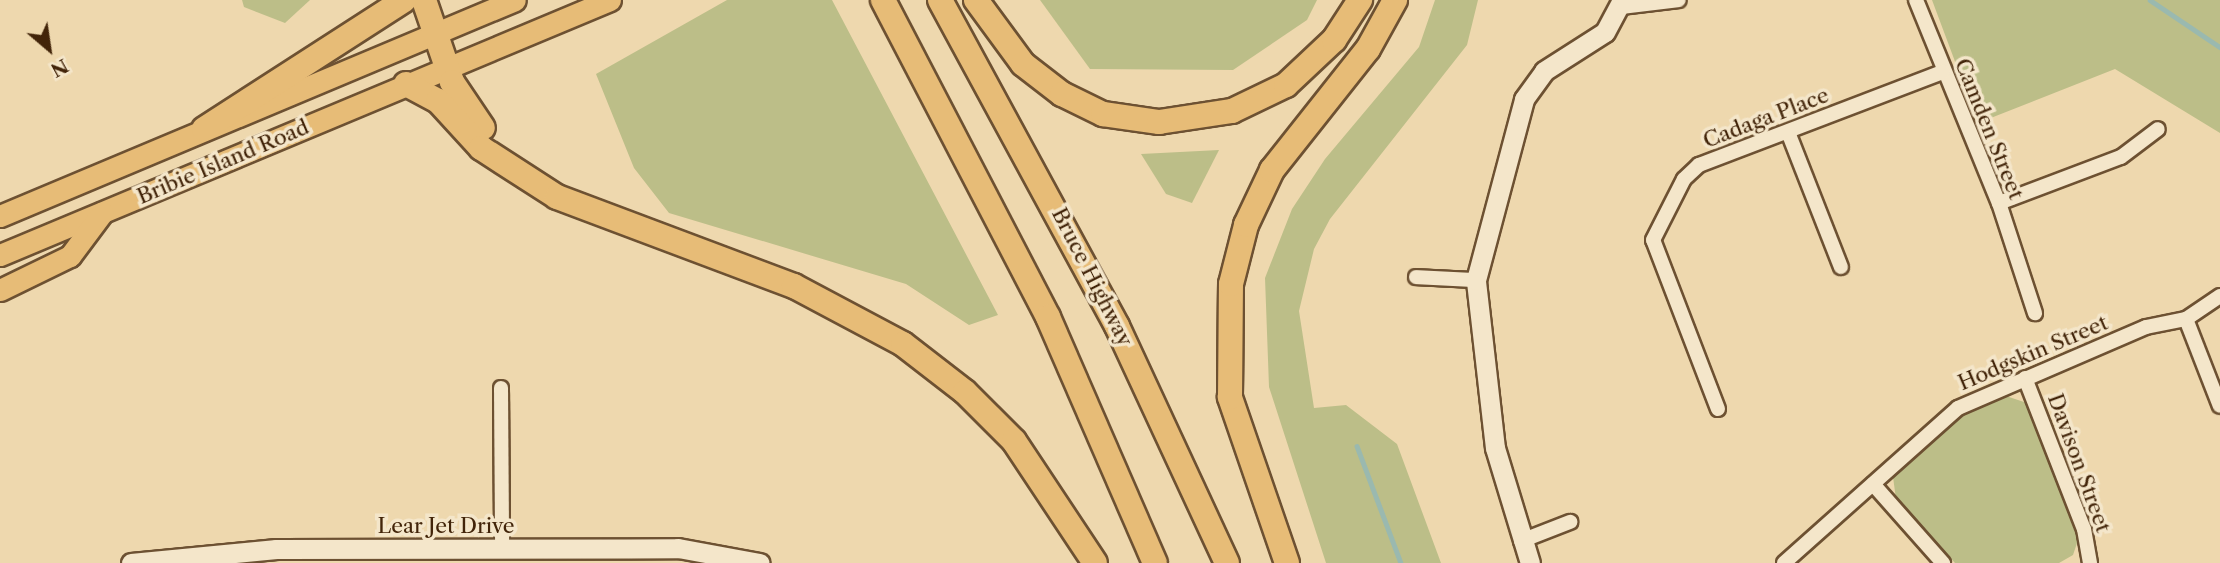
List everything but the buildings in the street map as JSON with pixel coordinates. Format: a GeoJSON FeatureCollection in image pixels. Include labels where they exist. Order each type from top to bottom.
{"type":"FeatureCollection","features":[{"type":"Feature","properties":{"kind":"highway"},"geometry":{"type":"LineString","coordinates":[[204,130],[404,0]]}},
{"type":"Feature","properties":{"kind":"highway"},"geometry":{"type":"LineString","coordinates":[[424,0],[432,34],[446,67],[492,138],[496,157]]}},
{"type":"Feature","properties":{"kind":"highway"},"geometry":{"type":"LineString","coordinates":[[883,0],[1043,306],[1155,563]]}},
{"type":"Feature","properties":{"kind":"highway","name":"Bruce Highway"},"geometry":{"type":"LineString","coordinates":[[940,0],[1112,315],[1227,563]]}},
{"type":"Feature","properties":{"kind":"highway"},"geometry":{"type":"LineString","coordinates":[[976,0],[1023,64],[1062,94],[1103,114],[1159,122],[1232,111],[1286,85],[1334,40],[1360,0]]}},
{"type":"Feature","properties":{"kind":"highway"},"geometry":{"type":"LineString","coordinates":[[1287,563],[1232,408],[1226,342],[1231,284],[1246,225],[1272,170],[1368,49],[1395,0]]}},
{"type":"Feature","properties":{"kind":"highway"},"geometry":{"type":"LineString","coordinates":[[405,84],[438,102],[496,157],[575,206],[794,286],[903,344],[1014,441],[1095,563]]}},
{"type":"Feature","properties":{"kind":"main road","name":"Bribie Island Road"},"geometry":{"type":"LineString","coordinates":[[0,216],[515,0]]}},
{"type":"Feature","properties":{"kind":"main road","name":"Bribie Island Road"},"geometry":{"type":"LineString","coordinates":[[0,255],[610,0]]}},
{"type":"Feature","properties":{"kind":"main road"},"geometry":{"type":"LineString","coordinates":[[0,290],[70,256],[102,213]]}},
{"type":"Feature","properties":{"kind":"street"},"geometry":{"type":"LineString","coordinates":[[1530,563],[1521,541],[1495,447],[1476,280],[1524,99],[1544,71],[1605,32],[1622,4],[1679,0]]}},
{"type":"Feature","properties":{"kind":"street","name":"Camden Street"},"geometry":{"type":"LineString","coordinates":[[1916,0],[1943,72],[1999,203],[2035,313]]}},
{"type":"Feature","properties":{"kind":"street","name":"Cadaga Place"},"geometry":{"type":"LineString","coordinates":[[1718,410],[1654,232],[1691,172],[1943,72]]}},
{"type":"Feature","properties":{"kind":"street"},"geometry":{"type":"LineString","coordinates":[[1999,203],[2121,157],[2158,129]]}},
{"type":"Feature","properties":{"kind":"street"},"geometry":{"type":"LineString","coordinates":[[1788,132],[1841,267]]}},
{"type":"Feature","properties":{"kind":"street"},"geometry":{"type":"LineString","coordinates":[[1416,277],[1476,280]]}},
{"type":"Feature","properties":{"kind":"street","name":"Hodgskin Street"},"geometry":{"type":"LineString","coordinates":[[1784,563],[1958,408],[2146,327],[2186,319],[2220,296]]}},
{"type":"Feature","properties":{"kind":"street"},"geometry":{"type":"LineString","coordinates":[[2186,319],[2220,407]]}},
{"type":"Feature","properties":{"kind":"street","name":"Davison Street"},"geometry":{"type":"LineString","coordinates":[[2025,378],[2084,529],[2090,563]]}},
{"type":"Feature","properties":{"kind":"street"},"geometry":{"type":"LineString","coordinates":[[501,387],[502,548]]}},
{"type":"Feature","properties":{"kind":"street"},"geometry":{"type":"LineString","coordinates":[[1872,484],[1943,563]]}},
{"type":"Feature","properties":{"kind":"street"},"geometry":{"type":"LineString","coordinates":[[1521,541],[1570,522]]}},
{"type":"Feature","properties":{"kind":"street","name":"Lear Jet Drive"},"geometry":{"type":"LineString","coordinates":[[131,563],[502,548],[691,548],[760,563]]}},
{"type":"Feature","properties":{"kind":"green space"},"geometry":{"type":"Polygon","coordinates":[[[242,0],[310,0],[285,23],[244,7],[242,0]]]}},
{"type":"Feature","properties":{"kind":"green space"},"geometry":{"type":"Polygon","coordinates":[[[727,0],[832,0],[998,315],[969,325],[906,284],[669,213],[634,168],[596,74],[727,0]]]}},
{"type":"Feature","properties":{"kind":"green space"},"geometry":{"type":"Polygon","coordinates":[[[1040,0],[1317,0],[1307,20],[1233,70],[1090,69],[1040,0]]]}},
{"type":"Feature","properties":{"kind":"green space"},"geometry":{"type":"Polygon","coordinates":[[[1435,0],[1478,0],[1467,45],[1330,219],[1314,249],[1299,311],[1314,408],[1346,405],[1397,444],[1441,563],[1326,563],[1269,387],[1265,278],[1292,209],[1325,159],[1419,47],[1435,0]]]}},
{"type":"Feature","properties":{"kind":"green space"},"geometry":{"type":"Polygon","coordinates":[[[1932,0],[2220,0],[2220,133],[2115,69],[1978,123],[1932,0]]]}},
{"type":"Feature","properties":{"kind":"green space"},"geometry":{"type":"Polygon","coordinates":[[[1219,150],[1192,203],[1166,194],[1141,154],[1219,150]]]}},
{"type":"Feature","properties":{"kind":"green space"},"geometry":{"type":"Polygon","coordinates":[[[2003,395],[2027,403],[2078,540],[2073,555],[2059,563],[1955,563],[1896,499],[1893,477],[1903,465],[1961,413],[2003,395]]]}},
{"type":"Feature","properties":{"kind":"waterway"},"geometry":{"type":"LineString","coordinates":[[2150,0],[2220,47]]}},
{"type":"Feature","properties":{"kind":"waterway"},"geometry":{"type":"LineString","coordinates":[[1357,446],[1401,563]]}}]}
